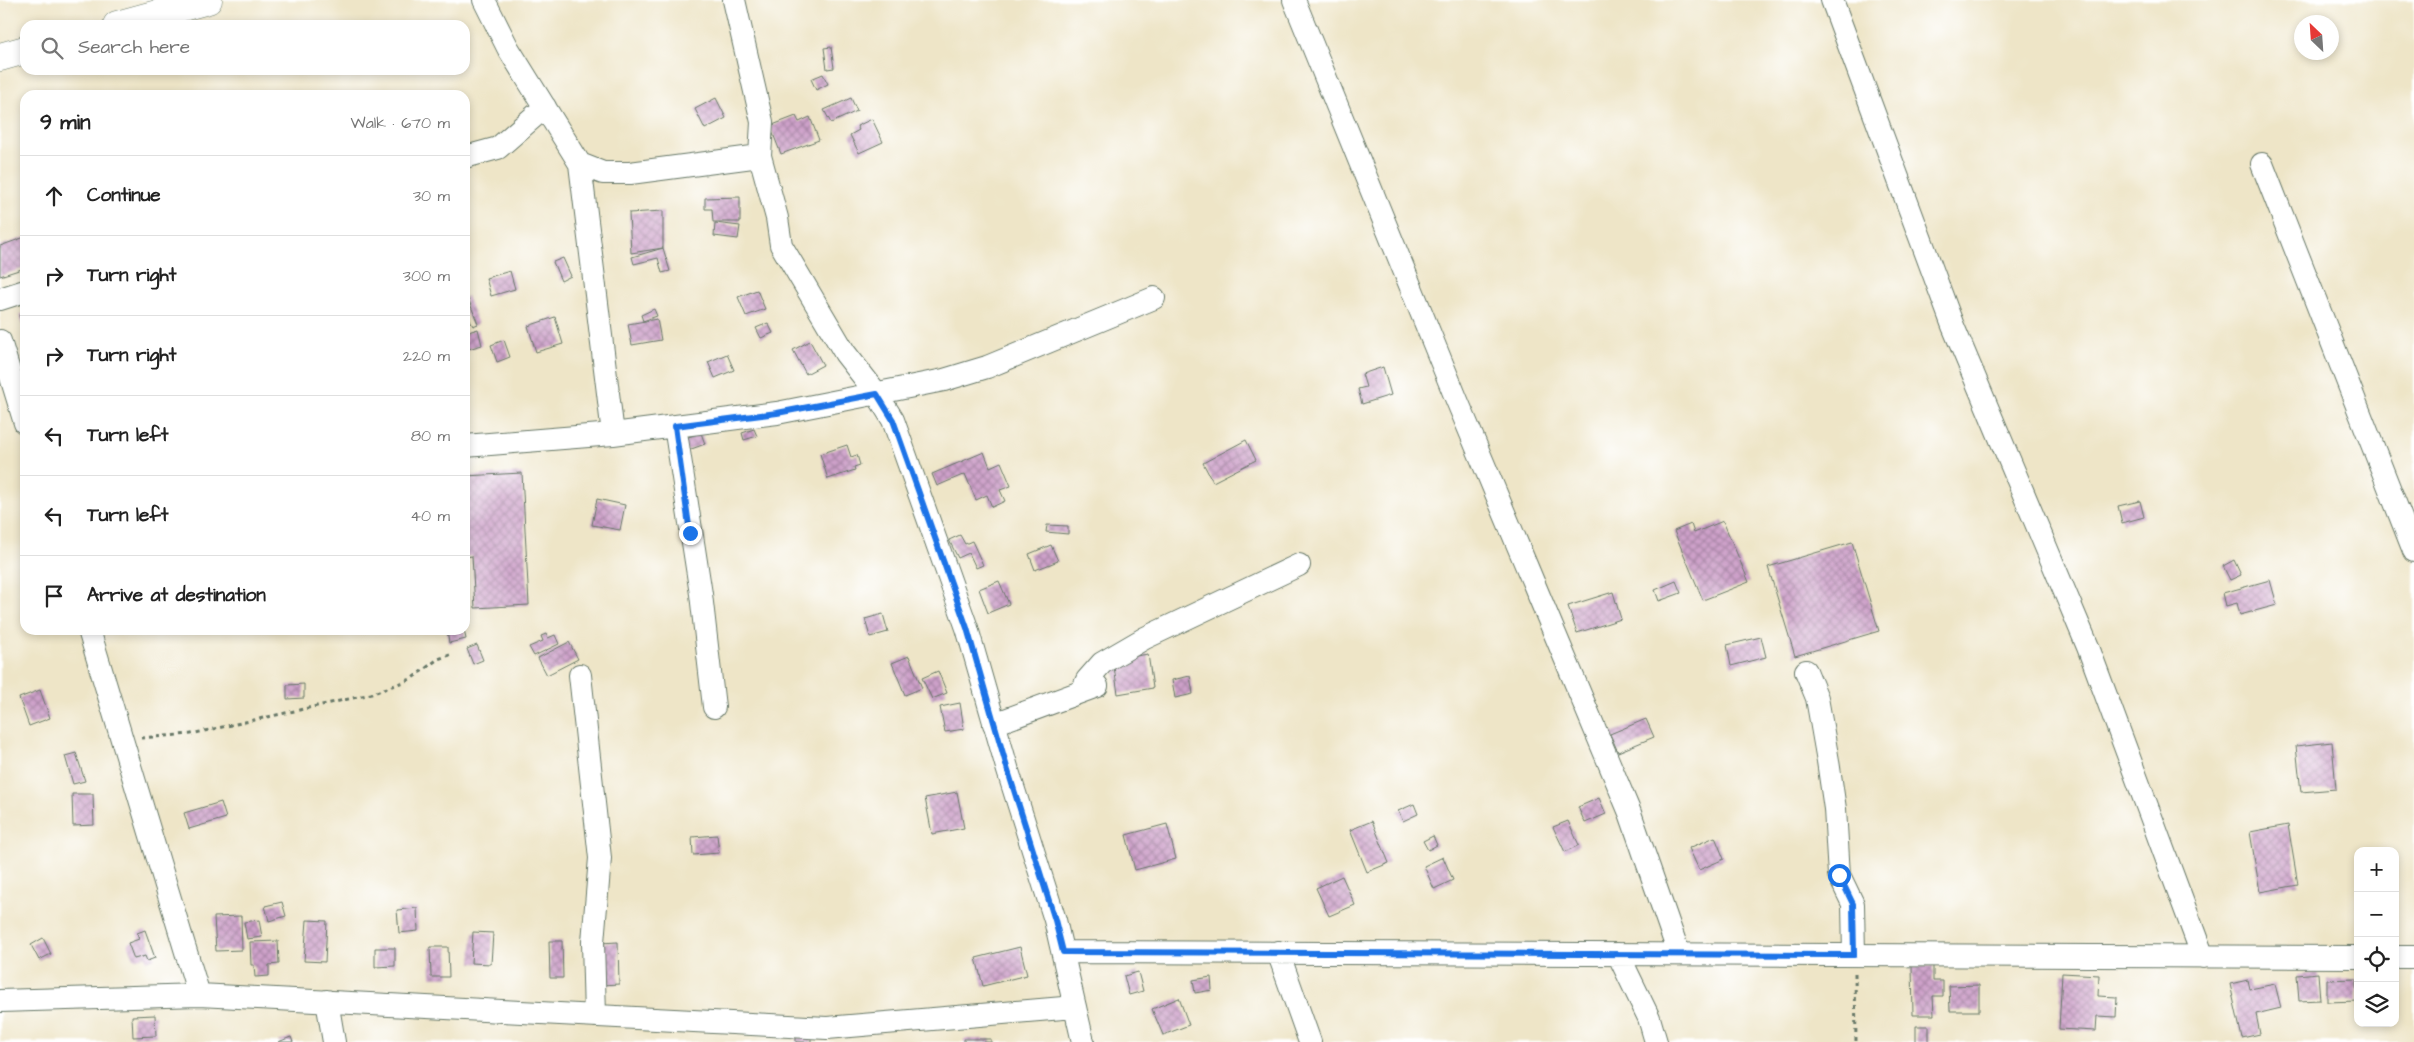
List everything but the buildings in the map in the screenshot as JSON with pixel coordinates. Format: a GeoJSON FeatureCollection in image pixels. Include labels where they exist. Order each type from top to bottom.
{"type":"FeatureCollection","features":[{"type":"Feature","properties":{"kind":"highway"},"geometry":{"type":"LineString","coordinates":[[135,20],[208,0]]}},
{"type":"Feature","properties":{"kind":"highway"},"geometry":{"type":"LineString","coordinates":[[0,57],[20,51]]}},
{"type":"Feature","properties":{"kind":"street"},"geometry":{"type":"LineString","coordinates":[[484,0],[508,48],[580,164],[613,434]]}},
{"type":"Feature","properties":{"kind":"street"},"geometry":{"type":"LineString","coordinates":[[734,0],[762,122],[760,156],[777,218],[781,245],[845,353],[877,394],[893,420],[967,628],[994,724],[1055,920],[1083,1042]]}},
{"type":"Feature","properties":{"kind":"street"},"geometry":{"type":"LineString","coordinates":[[1294,0],[1456,398],[1630,812],[1679,954]]}},
{"type":"Feature","properties":{"kind":"street"},"geometry":{"type":"LineString","coordinates":[[1832,0],[1953,326],[2088,647],[2203,957]]}},
{"type":"Feature","properties":{"kind":"street"},"geometry":{"type":"LineString","coordinates":[[470,156],[498,148],[545,107]]}},
{"type":"Feature","properties":{"kind":"street"},"geometry":{"type":"LineString","coordinates":[[580,164],[603,174],[630,173],[760,156]]}},
{"type":"Feature","properties":{"kind":"street"},"geometry":{"type":"LineString","coordinates":[[2262,164],[2414,551]]}},
{"type":"Feature","properties":{"kind":"street"},"geometry":{"type":"LineString","coordinates":[[0,299],[20,293]]}},
{"type":"Feature","properties":{"kind":"street"},"geometry":{"type":"LineString","coordinates":[[470,446],[613,434],[777,413],[944,380],[986,366],[1154,298]]}},
{"type":"Feature","properties":{"kind":"street"},"geometry":{"type":"LineString","coordinates":[[0,341],[20,407]]}},
{"type":"Feature","properties":{"kind":"street"},"geometry":{"type":"LineString","coordinates":[[675,426],[701,594],[714,707]]}},
{"type":"Feature","properties":{"kind":"street"},"geometry":{"type":"LineString","coordinates":[[1082,691],[1087,680],[1102,663],[1145,638],[1299,565]]}},
{"type":"Feature","properties":{"kind":"street"},"geometry":{"type":"LineString","coordinates":[[91,635],[200,995]]}},
{"type":"Feature","properties":{"kind":"street"},"geometry":{"type":"LineString","coordinates":[[1806,671],[1817,698],[1828,761],[1835,809],[1839,875],[1853,904],[1854,955]]}},
{"type":"Feature","properties":{"kind":"street"},"geometry":{"type":"LineString","coordinates":[[580,675],[600,858],[593,942],[595,1016]]}},
{"type":"Feature","properties":{"kind":"street"},"geometry":{"type":"LineString","coordinates":[[994,724],[1106,682]]}},
{"type":"Feature","properties":{"kind":"street"},"geometry":{"type":"LineString","coordinates":[[1063,952],[2354,957]]}},
{"type":"Feature","properties":{"kind":"street"},"geometry":{"type":"LineString","coordinates":[[1278,952],[1310,1042]]}},
{"type":"Feature","properties":{"kind":"street"},"geometry":{"type":"LineString","coordinates":[[1618,954],[1649,1018],[1656,1042]]}},
{"type":"Feature","properties":{"kind":"street"},"geometry":{"type":"LineString","coordinates":[[2399,957],[2414,958]]}},
{"type":"Feature","properties":{"kind":"street"},"geometry":{"type":"LineString","coordinates":[[0,1001],[200,995],[827,1028],[1075,1007]]}},
{"type":"Feature","properties":{"kind":"street"},"geometry":{"type":"LineString","coordinates":[[327,1002],[334,1042]]}},
{"type":"Feature","properties":{"kind":"path"},"geometry":{"type":"LineString","coordinates":[[123,740],[191,734],[371,694],[412,679],[438,658],[450,655]]}},
{"type":"Feature","properties":{"kind":"path"},"geometry":{"type":"LineString","coordinates":[[1854,955],[1856,1042]]}},
{"type":"Feature","properties":{"kind":"route"},"geometry":{"type":"LineString","coordinates":[[690,533],[675,426],[777,413],[877,394],[893,420],[967,628],[1063,952],[1854,955],[1853,904],[1839,875]]}}]}
